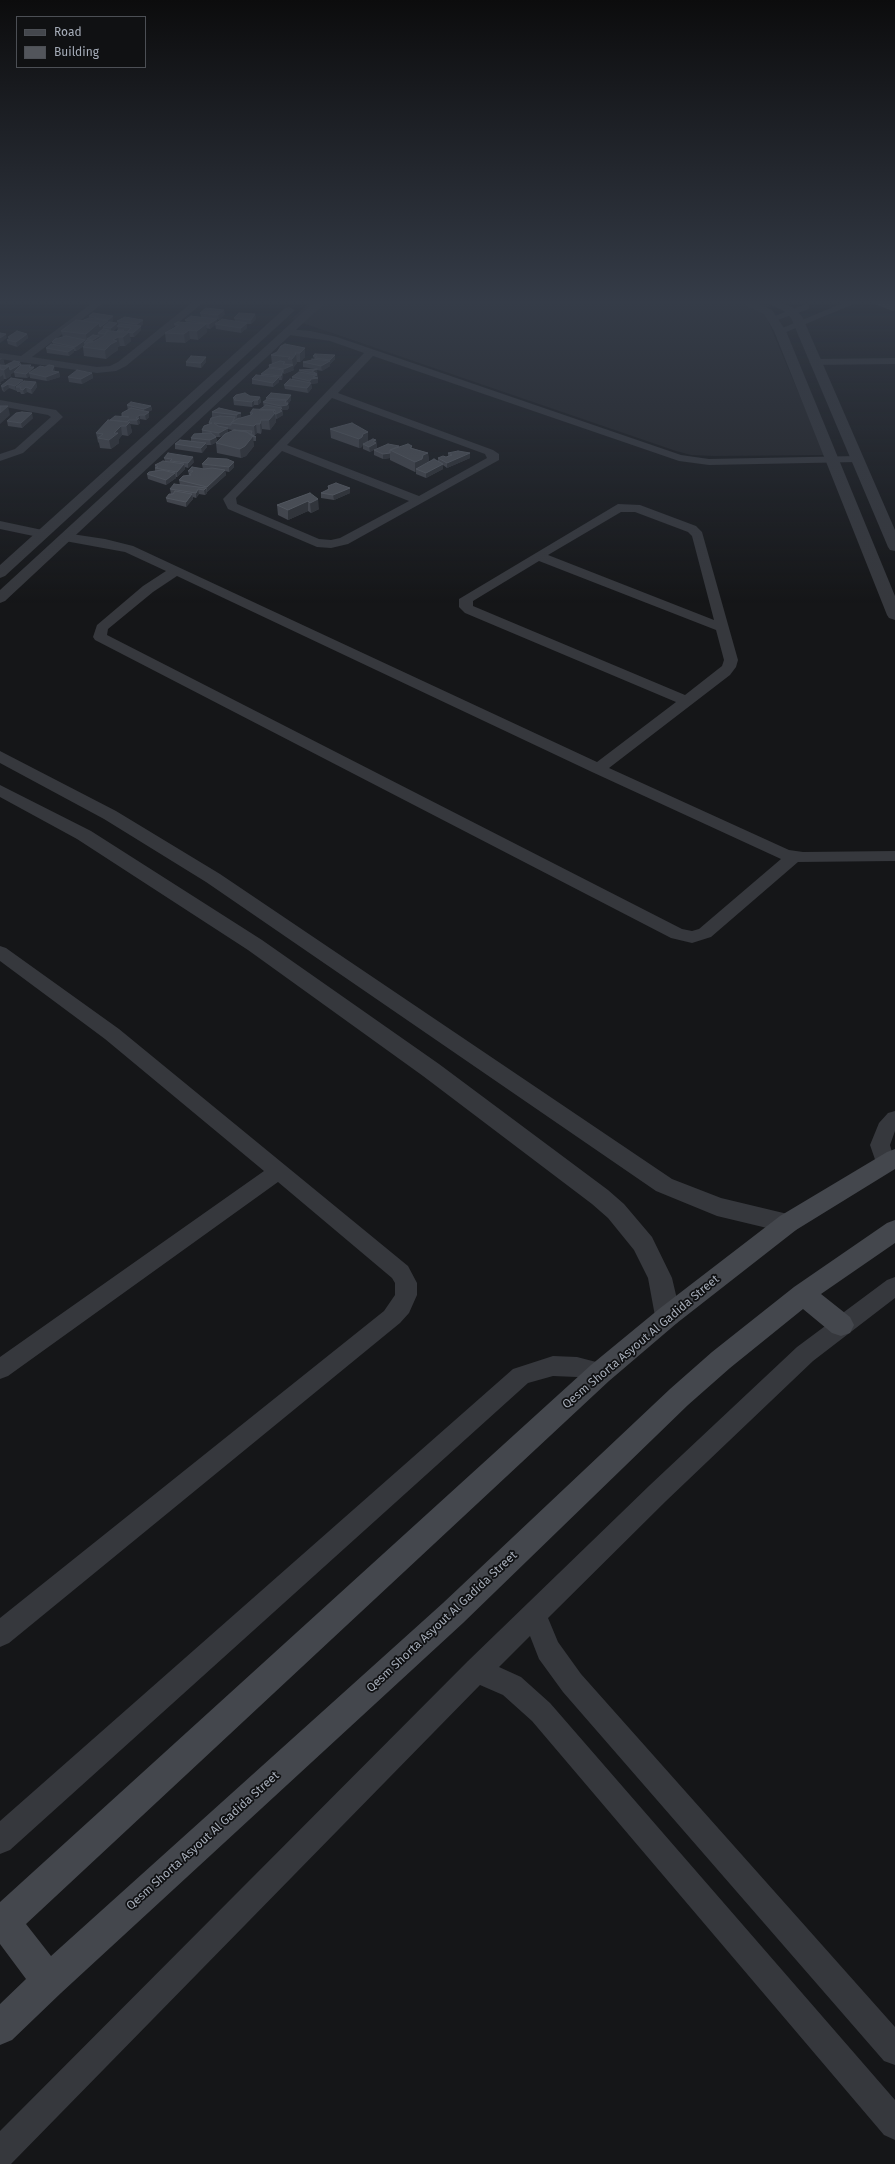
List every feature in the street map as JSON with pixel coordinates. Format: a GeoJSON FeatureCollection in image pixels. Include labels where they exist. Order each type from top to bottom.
{"type":"FeatureCollection","features":[{"type":"Feature","properties":{"kind":"main road","name":"Qesm Shorta Asyout Al Gadida Street"},"geometry":{"type":"LineString","coordinates":[[2,1924],[600,1373],[668,1316],[788,1223],[892,1164]]}},
{"type":"Feature","properties":{"kind":"main road","name":"Qesm Shorta Asyout Al Gadida Street"},"geometry":{"type":"LineString","coordinates":[[0,2028],[49,1981],[453,1613],[679,1397],[726,1355],[803,1294],[895,1230]]}},
{"type":"Feature","properties":{"kind":"main road"},"geometry":{"type":"LineString","coordinates":[[803,1294],[841,1325]]}},
{"type":"Feature","properties":{"kind":"main road"},"geometry":{"type":"LineString","coordinates":[[2,1924],[49,1981]]}},
{"type":"Feature","properties":{"kind":"street"},"geometry":{"type":"LineString","coordinates":[[0,573],[188,402]]}},
{"type":"Feature","properties":{"kind":"street"},"geometry":{"type":"LineString","coordinates":[[0,598],[211,402]]}},
{"type":"Feature","properties":{"kind":"street"},"geometry":{"type":"LineString","coordinates":[[323,402],[231,496],[229,500],[232,506],[317,543],[331,544],[344,541],[493,460],[493,454],[353,402]]}},
{"type":"Feature","properties":{"kind":"street"},"geometry":{"type":"LineString","coordinates":[[515,402],[671,456],[699,461],[831,455]]}},
{"type":"Feature","properties":{"kind":"street"},"geometry":{"type":"LineString","coordinates":[[547,402],[684,449],[700,452],[855,455]]}},
{"type":"Feature","properties":{"kind":"street"},"geometry":{"type":"LineString","coordinates":[[809,402],[895,615]]}},
{"type":"Feature","properties":{"kind":"street"},"geometry":{"type":"LineString","coordinates":[[832,402],[855,455],[890,526],[895,547]]}},
{"type":"Feature","properties":{"kind":"street"},"geometry":{"type":"LineString","coordinates":[[0,404],[52,412],[57,417],[19,451],[0,458]]}},
{"type":"Feature","properties":{"kind":"street"},"geometry":{"type":"LineString","coordinates":[[602,432],[614,425]]}},
{"type":"Feature","properties":{"kind":"street"},"geometry":{"type":"LineString","coordinates":[[280,446],[419,500]]}},
{"type":"Feature","properties":{"kind":"street"},"geometry":{"type":"LineString","coordinates":[[98,483],[121,486]]}},
{"type":"Feature","properties":{"kind":"street"},"geometry":{"type":"LineString","coordinates":[[597,769],[686,701],[730,667],[731,660],[698,535],[687,527],[636,508],[623,506],[466,599],[466,607],[686,701]]}},
{"type":"Feature","properties":{"kind":"street"},"geometry":{"type":"LineString","coordinates":[[0,526],[43,534]]}},
{"type":"Feature","properties":{"kind":"street"},"geometry":{"type":"LineString","coordinates":[[65,537],[122,546],[770,849],[795,856],[895,856]]}},
{"type":"Feature","properties":{"kind":"street"},"geometry":{"type":"LineString","coordinates":[[538,556],[723,628]]}},
{"type":"Feature","properties":{"kind":"street"},"geometry":{"type":"LineString","coordinates":[[176,571],[148,589],[102,628],[100,637],[677,934],[692,937],[705,933],[795,856]]}},
{"type":"Feature","properties":{"kind":"street"},"geometry":{"type":"LineString","coordinates":[[0,756],[110,815],[212,878],[664,1185],[717,1207],[788,1223]]}},
{"type":"Feature","properties":{"kind":"street"},"geometry":{"type":"LineString","coordinates":[[0,790],[84,835],[255,945],[431,1070],[600,1197],[616,1211],[643,1244],[660,1278],[668,1316]]}},
{"type":"Feature","properties":{"kind":"street"},"geometry":{"type":"LineString","coordinates":[[0,952],[112,1034],[400,1272],[406,1283],[406,1295],[401,1307],[392,1317],[0,1634]]}},
{"type":"Feature","properties":{"kind":"street"},"geometry":{"type":"LineString","coordinates":[[892,1164],[880,1145],[886,1128],[895,1118]]}},
{"type":"Feature","properties":{"kind":"street"},"geometry":{"type":"LineString","coordinates":[[0,1369],[278,1171]]}},
{"type":"Feature","properties":{"kind":"street"},"geometry":{"type":"LineString","coordinates":[[0,2153],[477,1670],[770,1385],[841,1325],[892,1292]]}},
{"type":"Feature","properties":{"kind":"street"},"geometry":{"type":"LineString","coordinates":[[0,1840],[521,1376],[553,1366],[577,1367],[600,1373]]}},
{"type":"Feature","properties":{"kind":"street"},"geometry":{"type":"LineString","coordinates":[[534,1614],[548,1650],[572,1683],[895,2050]]}},
{"type":"Feature","properties":{"kind":"street"},"geometry":{"type":"LineString","coordinates":[[477,1670],[495,1676],[512,1686],[541,1712],[895,2124]]}},
{"type":"Feature","properties":{"kind":"shaded area"},"geometry":{"type":"Polygon","coordinates":[[[533,402],[802,402],[825,455],[714,456],[691,455],[533,402]]]}},
{"type":"Feature","properties":{"kind":"building"},"geometry":{"type":"Polygon","coordinates":[[[131,402],[151,406],[144,409],[127,405],[131,402]]]}},
{"type":"Feature","properties":{"kind":"building"},"geometry":{"type":"Polygon","coordinates":[[[263,402],[288,403],[287,405],[281,406],[263,402]]]}},
{"type":"Feature","properties":{"kind":"building"},"geometry":{"type":"Polygon","coordinates":[[[266,405],[282,408],[280,410],[282,411],[275,414],[275,410],[259,410],[266,405]]]}},
{"type":"Feature","properties":{"kind":"building"},"geometry":{"type":"Polygon","coordinates":[[[0,406],[8,406],[0,413],[0,406]]]}},
{"type":"Feature","properties":{"kind":"building"},"geometry":{"type":"Polygon","coordinates":[[[131,408],[149,412],[145,415],[140,415],[136,418],[139,418],[137,420],[129,420],[127,422],[110,420],[115,416],[129,417],[122,416],[122,413],[131,408]]]}},
{"type":"Feature","properties":{"kind":"building"},"geometry":{"type":"Polygon","coordinates":[[[219,408],[241,413],[237,415],[212,412],[219,408]]]}},
{"type":"Feature","properties":{"kind":"building"},"geometry":{"type":"Polygon","coordinates":[[[253,409],[275,410],[273,412],[275,413],[269,420],[261,420],[260,424],[256,424],[254,426],[231,423],[237,419],[251,415],[253,413],[250,413],[253,409]]]}},
{"type":"Feature","properties":{"kind":"building"},"geometry":{"type":"Polygon","coordinates":[[[16,413],[32,413],[21,423],[7,421],[16,413]]]}},
{"type":"Feature","properties":{"kind":"building"},"geometry":{"type":"Polygon","coordinates":[[[220,416],[235,417],[231,425],[214,423],[218,426],[228,428],[219,433],[202,430],[204,426],[212,423],[209,423],[211,418],[220,416]]]}},
{"type":"Feature","properties":{"kind":"building"},"geometry":{"type":"Polygon","coordinates":[[[108,420],[130,422],[126,426],[121,426],[114,433],[118,433],[109,440],[98,438],[103,434],[96,433],[108,420]]]}},
{"type":"Feature","properties":{"kind":"building"},"geometry":{"type":"Polygon","coordinates":[[[352,423],[368,432],[363,434],[359,439],[330,429],[352,423]]]}},
{"type":"Feature","properties":{"kind":"building"},"geometry":{"type":"Polygon","coordinates":[[[234,430],[247,432],[253,436],[245,446],[240,449],[216,443],[225,434],[234,430]]]}},
{"type":"Feature","properties":{"kind":"building"},"geometry":{"type":"Polygon","coordinates":[[[234,430],[252,431],[251,434],[256,437],[247,432],[234,430]]]}},
{"type":"Feature","properties":{"kind":"building"},"geometry":{"type":"Polygon","coordinates":[[[211,433],[216,437],[210,440],[191,438],[194,434],[211,433]]]}},
{"type":"Feature","properties":{"kind":"building"},"geometry":{"type":"Polygon","coordinates":[[[373,439],[376,440],[373,441],[376,443],[369,447],[363,444],[373,439]]]}},
{"type":"Feature","properties":{"kind":"building"},"geometry":{"type":"Polygon","coordinates":[[[180,440],[206,443],[201,448],[175,444],[180,440]]]}},
{"type":"Feature","properties":{"kind":"building"},"geometry":{"type":"Polygon","coordinates":[[[388,444],[399,446],[390,450],[390,453],[383,454],[374,450],[388,444]]]}},
{"type":"Feature","properties":{"kind":"building"},"geometry":{"type":"Polygon","coordinates":[[[408,444],[412,446],[410,448],[428,453],[423,455],[422,459],[415,462],[390,450],[408,444]]]}},
{"type":"Feature","properties":{"kind":"building"},"geometry":{"type":"Polygon","coordinates":[[[458,451],[470,453],[447,463],[438,458],[452,455],[448,453],[458,451]]]}},
{"type":"Feature","properties":{"kind":"building"},"geometry":{"type":"Polygon","coordinates":[[[168,453],[193,457],[188,463],[170,461],[172,459],[164,458],[168,453]]]}},
{"type":"Feature","properties":{"kind":"building"},"geometry":{"type":"Polygon","coordinates":[[[208,458],[227,459],[234,462],[229,467],[202,464],[208,458]]]}},
{"type":"Feature","properties":{"kind":"building"},"geometry":{"type":"Polygon","coordinates":[[[434,459],[443,464],[426,473],[416,469],[434,459]]]}},
{"type":"Feature","properties":{"kind":"building"},"geometry":{"type":"Polygon","coordinates":[[[163,461],[184,464],[177,472],[155,468],[158,467],[155,465],[163,461]]]}},
{"type":"Feature","properties":{"kind":"building"},"geometry":{"type":"Polygon","coordinates":[[[192,467],[225,470],[207,487],[179,480],[183,476],[191,475],[189,474],[193,471],[188,471],[192,467]]]}},
{"type":"Feature","properties":{"kind":"building"},"geometry":{"type":"Polygon","coordinates":[[[162,470],[175,473],[166,480],[147,474],[149,472],[162,470]]]}},
{"type":"Feature","properties":{"kind":"building"},"geometry":{"type":"Polygon","coordinates":[[[336,483],[350,488],[333,495],[321,493],[329,489],[328,486],[336,483]]]}},
{"type":"Feature","properties":{"kind":"building"},"geometry":{"type":"Polygon","coordinates":[[[174,484],[206,488],[204,490],[198,489],[196,493],[170,489],[174,484]]]}},
{"type":"Feature","properties":{"kind":"building"},"geometry":{"type":"Polygon","coordinates":[[[175,491],[192,494],[186,502],[166,498],[169,494],[173,494],[175,491]]]}},
{"type":"Feature","properties":{"kind":"building"},"geometry":{"type":"Polygon","coordinates":[[[310,493],[318,499],[310,503],[308,501],[288,510],[277,505],[310,493]]]}}]}
